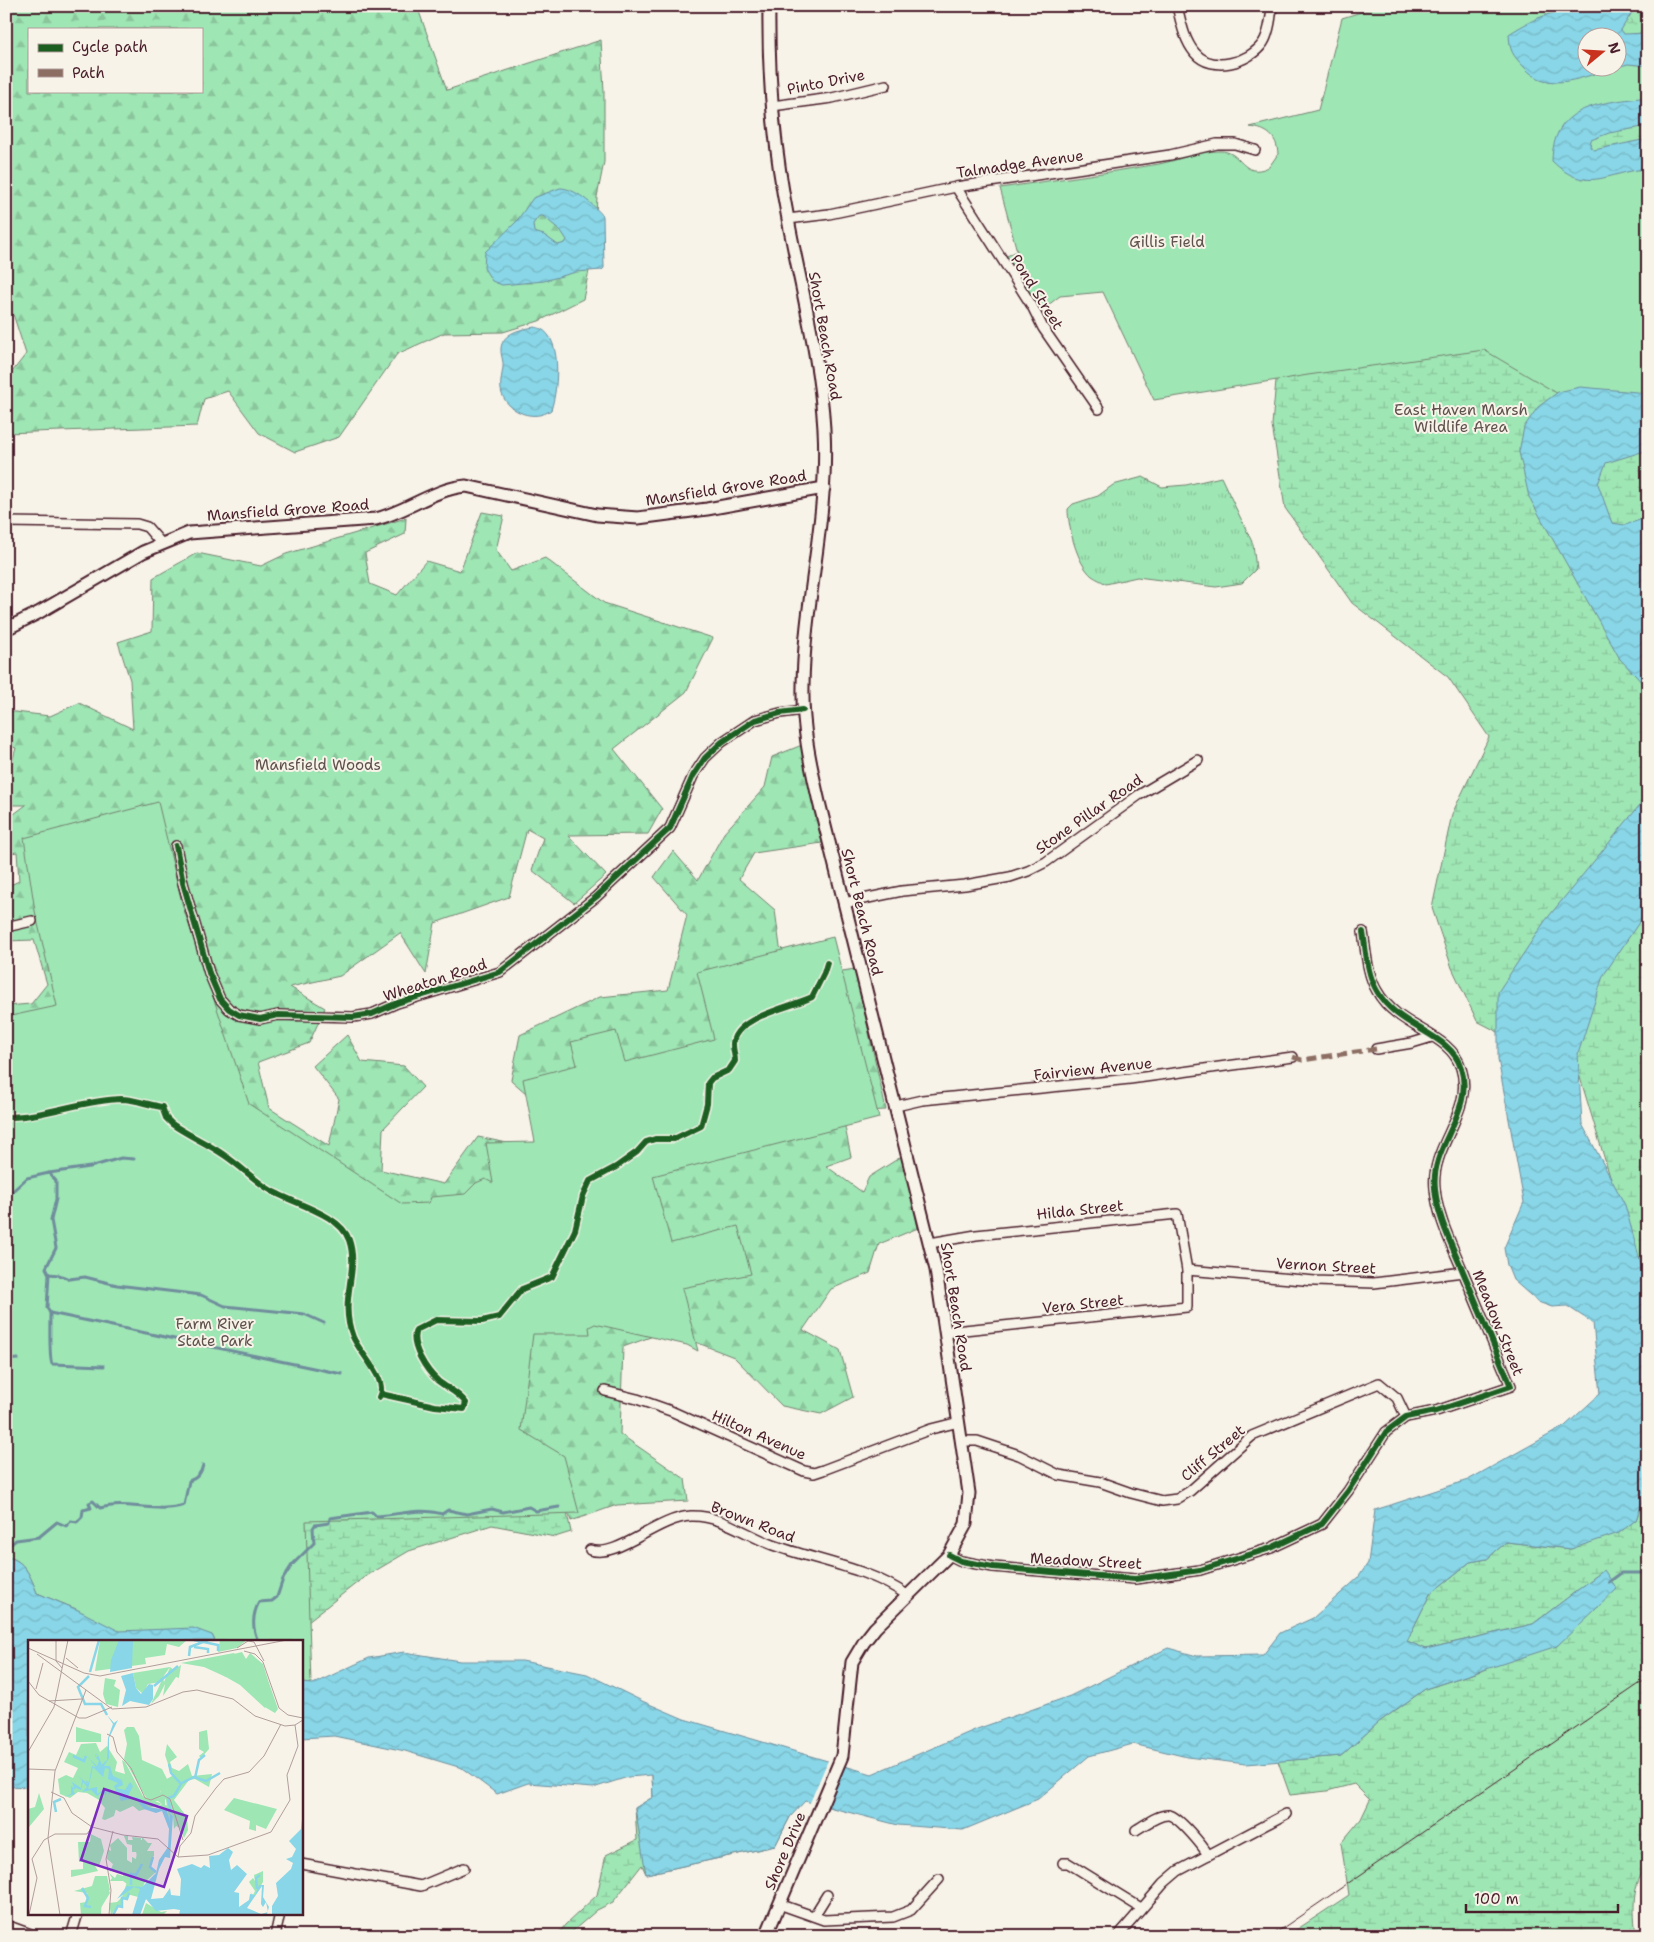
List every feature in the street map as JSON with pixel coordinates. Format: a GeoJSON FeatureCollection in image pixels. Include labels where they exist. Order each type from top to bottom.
{"type":"FeatureCollection","features":[{"type":"Feature","properties":{"kind":"main road"},"geometry":{"type":"LineString","coordinates":[[762,6],[769,6]]}},
{"type":"Feature","properties":{"kind":"main road","name":"Short Beach Road"},"geometry":{"type":"LineString","coordinates":[[769,6],[768,57],[772,106],[788,220],[819,371],[824,432],[824,488],[805,646],[803,710],[811,768],[930,1243],[962,1441],[969,1508],[966,1524],[941,1566],[908,1595],[864,1642],[852,1662],[842,1756],[833,1777]]}},
{"type":"Feature","properties":{"kind":"main road","name":"Mansfield Grove Road"},"geometry":{"type":"LineString","coordinates":[[6,629],[38,613],[161,543],[189,533],[208,530],[376,519],[399,512],[438,492],[466,486],[597,514],[629,518],[707,509],[824,488]]}},
{"type":"Feature","properties":{"kind":"main road","name":"Shore Drive"},"geometry":{"type":"LineString","coordinates":[[766,1936],[833,1777]]}},
{"type":"Feature","properties":{"kind":"street"},"geometry":{"type":"LineString","coordinates":[[1177,6],[1189,43],[1196,54],[1209,62],[1224,64],[1251,55],[1262,44],[1266,38],[1272,6]]}},
{"type":"Feature","properties":{"kind":"street","name":"Pinto Drive"},"geometry":{"type":"LineString","coordinates":[[772,106],[832,98],[886,85]]}},
{"type":"Feature","properties":{"kind":"street","name":"Talmadge Avenue"},"geometry":{"type":"LineString","coordinates":[[788,220],[829,214],[956,187],[1170,155],[1217,144],[1235,144],[1256,150]]}},
{"type":"Feature","properties":{"kind":"street","name":"Pond Street"},"geometry":{"type":"LineString","coordinates":[[956,187],[1032,306],[1043,328],[1099,409]]}},
{"type":"Feature","properties":{"kind":"street"},"geometry":{"type":"LineString","coordinates":[[6,522],[137,524],[147,527],[161,543]]}},
{"type":"Feature","properties":{"kind":"street","name":"Wheaton Road"},"geometry":{"type":"LineString","coordinates":[[176,846],[183,884],[209,974],[220,999],[229,1009],[239,1015],[260,1018],[278,1015],[353,1017],[372,1014],[397,1003],[500,972],[596,897],[670,828],[694,776],[705,758],[722,742],[755,720],[780,713],[803,710]]}},
{"type":"Feature","properties":{"kind":"street","name":"Stone Pillar Road"},"geometry":{"type":"LineString","coordinates":[[844,903],[902,891],[965,885],[1010,877],[1028,870],[1046,862],[1139,795],[1198,760]]}},
{"type":"Feature","properties":{"kind":"street"},"geometry":{"type":"LineString","coordinates":[[6,927],[32,921]]}},
{"type":"Feature","properties":{"kind":"street","name":"Meadow Street"},"geometry":{"type":"LineString","coordinates":[[949,1555],[961,1561],[993,1567],[1135,1579],[1200,1570],[1271,1548],[1322,1524],[1348,1492],[1386,1432],[1406,1417],[1436,1411],[1511,1386],[1463,1272],[1444,1224],[1437,1200],[1434,1176],[1464,1097],[1464,1083],[1458,1060],[1446,1044],[1400,1018],[1377,992],[1371,979],[1363,932]]}},
{"type":"Feature","properties":{"kind":"street"},"geometry":{"type":"LineString","coordinates":[[1376,1049],[1412,1043],[1432,1037]]}},
{"type":"Feature","properties":{"kind":"street","name":"Fairview Avenue"},"geometry":{"type":"LineString","coordinates":[[896,1106],[922,1100],[1148,1077],[1293,1057]]}},
{"type":"Feature","properties":{"kind":"street","name":"Hilda Street"},"geometry":{"type":"LineString","coordinates":[[930,1243],[1176,1214],[1187,1270]]}},
{"type":"Feature","properties":{"kind":"street","name":"Vernon Street"},"geometry":{"type":"LineString","coordinates":[[1187,1270],[1316,1281],[1374,1283],[1463,1272]]}},
{"type":"Feature","properties":{"kind":"street","name":"Vera Street"},"geometry":{"type":"LineString","coordinates":[[945,1332],[1187,1307],[1187,1270]]}},
{"type":"Feature","properties":{"kind":"street","name":"Cliff Street"},"geometry":{"type":"LineString","coordinates":[[962,1441],[976,1441],[1019,1455],[1059,1475],[1100,1482],[1162,1501],[1177,1499],[1190,1491],[1252,1436],[1379,1383],[1397,1398],[1406,1417]]}},
{"type":"Feature","properties":{"kind":"street","name":"Hilton Avenue"},"geometry":{"type":"LineString","coordinates":[[605,1391],[642,1400],[671,1411],[765,1455],[808,1472],[823,1470],[931,1429],[959,1422]]}},
{"type":"Feature","properties":{"kind":"street","name":"Brown Road"},"geometry":{"type":"LineString","coordinates":[[590,1550],[607,1552],[662,1523],[691,1516],[705,1517],[719,1521],[772,1544],[878,1580],[908,1595]]}},
{"type":"Feature","properties":{"kind":"street"},"geometry":{"type":"LineString","coordinates":[[1118,1936],[1178,1871],[1286,1814]]}},
{"type":"Feature","properties":{"kind":"street"},"geometry":{"type":"LineString","coordinates":[[1136,1830],[1160,1816],[1169,1815],[1198,1842],[1208,1855]]}},
{"type":"Feature","properties":{"kind":"street"},"geometry":{"type":"LineString","coordinates":[[1063,1863],[1068,1863],[1142,1908]]}},
{"type":"Feature","properties":{"kind":"street"},"geometry":{"type":"LineString","coordinates":[[302,1864],[420,1886],[464,1868]]}},
{"type":"Feature","properties":{"kind":"street"},"geometry":{"type":"LineString","coordinates":[[779,1904],[829,1920],[902,1915],[911,1910],[939,1879]]}},
{"type":"Feature","properties":{"kind":"street"},"geometry":{"type":"LineString","coordinates":[[814,1916],[827,1895]]}},
{"type":"Feature","properties":{"kind":"street"},"geometry":{"type":"LineString","coordinates":[[71,1936],[78,1914]]}},
{"type":"Feature","properties":{"kind":"street"},"geometry":{"type":"LineString","coordinates":[[275,1936],[280,1914]]}},
{"type":"Feature","properties":{"kind":"street"},"geometry":{"type":"LineString","coordinates":[[6,1925],[36,1936]]}},
{"type":"Feature","properties":{"kind":"green space"},"geometry":{"type":"Polygon","coordinates":[[[6,6],[417,6],[447,90],[601,40],[604,91],[604,162],[597,197],[594,247],[583,299],[539,321],[503,332],[444,333],[397,354],[339,437],[295,452],[259,433],[228,391],[204,399],[197,426],[6,433],[6,380],[26,354],[13,314],[6,315],[6,6]]]}},
{"type":"Feature","properties":{"kind":"green space","name":"Gillis Field"},"geometry":{"type":"Polygon","coordinates":[[[1380,6],[1601,6],[1580,28],[1576,28],[1576,33],[1539,72],[1576,70],[1576,78],[1626,78],[1626,61],[1648,60],[1648,98],[1559,147],[1648,170],[1648,395],[1577,405],[1484,350],[1308,375],[1154,400],[1103,292],[1060,296],[1039,312],[1005,257],[1017,251],[1000,188],[1159,164],[1212,151],[1227,152],[1253,170],[1269,167],[1278,154],[1276,142],[1270,134],[1250,127],[1318,110],[1342,18],[1380,6]]]}},
{"type":"Feature","properties":{"kind":"green space","name":"East Haven Marsh Wildlife Area"},"geometry":{"type":"Polygon","coordinates":[[[1387,6],[1648,6],[1648,1273],[1640,1263],[1611,1180],[1579,1074],[1477,1021],[1452,968],[1432,908],[1452,814],[1489,737],[1448,677],[1352,603],[1285,508],[1272,425],[1286,269],[1387,6]]]}},
{"type":"Feature","properties":{"kind":"green space"},"geometry":{"type":"Polygon","coordinates":[[[1143,477],[1162,487],[1186,485],[1221,477],[1253,544],[1256,569],[1242,583],[1216,587],[1137,577],[1106,584],[1092,576],[1082,563],[1074,545],[1068,509],[1073,504],[1098,496],[1113,485],[1143,477]]]}},
{"type":"Feature","properties":{"kind":"green space","name":"Mansfield Woods"},"geometry":{"type":"Polygon","coordinates":[[[482,512],[504,516],[496,550],[511,571],[545,558],[604,603],[713,638],[686,692],[614,749],[662,809],[648,834],[568,835],[606,875],[574,903],[532,870],[543,838],[527,829],[509,897],[435,923],[426,974],[400,933],[340,976],[290,987],[325,1008],[309,1043],[258,1062],[269,1108],[329,1146],[339,1099],[313,1066],[347,1035],[362,1062],[404,1066],[423,1087],[383,1129],[381,1170],[444,1184],[478,1137],[556,1153],[551,1115],[511,1080],[520,1035],[600,997],[668,990],[687,915],[654,877],[673,851],[698,880],[724,833],[765,787],[772,757],[802,745],[822,843],[754,853],[739,879],[775,910],[780,947],[810,976],[855,969],[886,1110],[842,1112],[851,1157],[826,1166],[862,1192],[869,1177],[904,1155],[918,1228],[879,1244],[870,1273],[831,1289],[803,1330],[840,1350],[853,1397],[821,1414],[782,1406],[734,1357],[667,1331],[623,1347],[620,1434],[685,1479],[688,1501],[617,1505],[571,1521],[559,1484],[6,1180],[6,1006],[31,1004],[47,984],[34,940],[6,941],[6,887],[19,881],[17,852],[6,854],[6,820],[26,805],[6,805],[6,773],[9,772],[16,748],[6,745],[6,711],[50,716],[79,703],[133,729],[130,680],[118,642],[152,631],[153,578],[197,553],[261,566],[286,554],[406,518],[405,534],[365,553],[370,584],[397,595],[426,561],[460,571],[482,512]]]}},
{"type":"Feature","properties":{"kind":"green space","name":"Farm River State Park"},"geometry":{"type":"Polygon","coordinates":[[[158,802],[183,907],[249,1104],[402,1204],[429,1203],[431,1197],[465,1194],[476,1183],[485,1179],[493,1183],[486,1143],[535,1142],[523,1079],[577,1065],[571,1042],[616,1031],[625,1062],[714,1039],[697,972],[833,937],[879,1118],[653,1176],[671,1243],[738,1226],[751,1274],[682,1288],[698,1351],[687,1345],[595,1324],[589,1327],[590,1334],[533,1334],[521,1430],[564,1456],[579,1513],[306,1521],[311,1684],[302,1683],[302,1640],[214,1640],[212,1635],[118,1633],[76,1609],[37,1593],[23,1565],[6,1557],[6,1017],[57,1006],[35,911],[24,838],[158,802]]]}},
{"type":"Feature","properties":{"kind":"green space"},"geometry":{"type":"Polygon","coordinates":[[[1648,1446],[1648,1500],[1644,1498],[1648,1446]]]}},
{"type":"Feature","properties":{"kind":"green space"},"geometry":{"type":"Polygon","coordinates":[[[563,1494],[571,1532],[555,1537],[492,1525],[409,1551],[363,1578],[303,1625],[298,1640],[258,1519],[563,1494]]]}},
{"type":"Feature","properties":{"kind":"green space"},"geometry":{"type":"Polygon","coordinates":[[[1644,1498],[1648,1500],[1648,1864],[1642,1872],[1634,1898],[1636,1936],[1287,1936],[1349,1895],[1341,1843],[1361,1819],[1370,1800],[1354,1784],[1327,1791],[1290,1795],[1278,1761],[1341,1756],[1379,1722],[1425,1689],[1487,1669],[1604,1570],[1533,1624],[1426,1649],[1407,1641],[1430,1594],[1470,1562],[1487,1559],[1506,1542],[1571,1549],[1636,1520],[1644,1498]]]}},
{"type":"Feature","properties":{"kind":"green space"},"geometry":{"type":"Polygon","coordinates":[[[652,1774],[790,1817],[775,1846],[646,1874],[642,1865],[613,1902],[597,1910],[567,1936],[557,1936],[565,1925],[597,1895],[606,1855],[637,1840],[635,1808],[653,1797],[652,1774]]]}},
{"type":"Feature","properties":{"kind":"water"},"geometry":{"type":"Polygon","coordinates":[[[1586,6],[1636,6],[1622,28],[1576,28],[1576,78],[1580,78],[1556,82],[1545,80],[1534,76],[1514,56],[1509,34],[1546,15],[1586,6]]]}},
{"type":"Feature","properties":{"kind":"water"},"geometry":{"type":"Polygon","coordinates":[[[1648,33],[1648,66],[1626,65],[1626,34],[1648,33]]]}},
{"type":"Feature","properties":{"kind":"water"},"geometry":{"type":"Polygon","coordinates":[[[1648,97],[1648,126],[1609,133],[1591,140],[1590,147],[1594,150],[1642,140],[1648,141],[1648,169],[1598,179],[1587,179],[1576,177],[1552,161],[1555,142],[1561,127],[1571,117],[1598,105],[1648,97]]]}},
{"type":"Feature","properties":{"kind":"water"},"geometry":{"type":"Polygon","coordinates":[[[560,188],[566,189],[584,198],[603,216],[604,268],[602,270],[576,272],[544,281],[502,285],[492,281],[484,268],[485,252],[516,222],[533,198],[560,188]],[[539,216],[533,224],[534,232],[544,235],[558,245],[565,243],[567,240],[561,231],[543,216],[539,216]]]}},
{"type":"Feature","properties":{"kind":"water"},"geometry":{"type":"Polygon","coordinates":[[[535,327],[544,331],[551,339],[555,350],[557,376],[551,410],[545,414],[530,415],[516,411],[505,401],[501,391],[503,365],[501,350],[505,338],[509,335],[519,330],[535,327]]]}},
{"type":"Feature","properties":{"kind":"water"},"geometry":{"type":"Polygon","coordinates":[[[1580,387],[1648,393],[1648,450],[1606,463],[1598,484],[1612,523],[1625,525],[1648,517],[1648,689],[1620,659],[1529,497],[1519,452],[1524,427],[1538,407],[1558,392],[1580,387]]]}},
{"type":"Feature","properties":{"kind":"water"},"geometry":{"type":"Polygon","coordinates":[[[1648,795],[1648,909],[1603,976],[1578,1054],[1582,1124],[1625,1205],[1648,1290],[1648,1446],[1644,1498],[1636,1520],[1619,1533],[1571,1549],[1506,1542],[1487,1559],[1470,1562],[1430,1594],[1407,1641],[1426,1649],[1533,1624],[1604,1570],[1617,1589],[1557,1646],[1425,1689],[1379,1722],[1341,1756],[1246,1764],[1187,1757],[1133,1744],[1089,1756],[1038,1799],[963,1830],[898,1825],[805,1801],[790,1817],[775,1846],[646,1874],[635,1808],[653,1797],[652,1775],[628,1777],[593,1788],[528,1783],[497,1794],[462,1768],[405,1751],[334,1736],[302,1738],[302,1683],[313,1684],[369,1658],[404,1652],[460,1661],[522,1661],[587,1674],[684,1719],[872,1774],[977,1729],[1070,1696],[1168,1648],[1197,1656],[1263,1655],[1280,1633],[1313,1618],[1358,1578],[1368,1563],[1375,1510],[1468,1480],[1565,1426],[1600,1394],[1593,1323],[1567,1306],[1552,1307],[1538,1302],[1513,1280],[1507,1265],[1504,1248],[1524,1202],[1498,1059],[1498,992],[1545,921],[1648,795]]]}},
{"type":"Feature","properties":{"kind":"water"},"geometry":{"type":"Polygon","coordinates":[[[6,1557],[23,1565],[37,1593],[76,1609],[119,1631],[193,1628],[212,1635],[214,1640],[28,1640],[28,1787],[6,1786],[6,1557]]]}},
{"type":"Feature","properties":{"kind":"pier"},"geometry":{"type":"Polygon","coordinates":[[[829,1758],[846,1763],[827,1809],[809,1805],[829,1758]]]}},
{"type":"Feature","properties":{"kind":"waterway"},"geometry":{"type":"LineString","coordinates":[[49,1173],[90,1167],[121,1158],[134,1159]]}},
{"type":"Feature","properties":{"kind":"waterway"},"geometry":{"type":"LineString","coordinates":[[6,1197],[27,1178],[49,1173],[56,1181],[56,1199],[51,1220],[56,1248],[46,1268],[49,1274],[69,1279],[85,1277],[117,1285],[201,1295],[225,1306],[304,1314],[324,1323]]}},
{"type":"Feature","properties":{"kind":"waterway"},"geometry":{"type":"LineString","coordinates":[[49,1274],[47,1308],[50,1313],[342,1374]]}},
{"type":"Feature","properties":{"kind":"waterway"},"geometry":{"type":"LineString","coordinates":[[50,1313],[52,1364],[104,1366]]}},
{"type":"Feature","properties":{"kind":"waterway"},"geometry":{"type":"LineString","coordinates":[[6,1360],[18,1359]]}},
{"type":"Feature","properties":{"kind":"waterway"},"geometry":{"type":"LineString","coordinates":[[6,1548],[16,1540],[39,1537],[57,1522],[66,1526],[71,1521],[77,1522],[82,1517],[83,1510],[91,1508],[89,1503],[93,1501],[100,1508],[121,1505],[163,1508],[184,1505],[189,1481],[198,1475],[203,1465]]}},
{"type":"Feature","properties":{"kind":"waterway"},"geometry":{"type":"LineString","coordinates":[[258,1640],[254,1622],[259,1602],[272,1601],[277,1597],[283,1579],[292,1565],[314,1543],[313,1528],[315,1525],[329,1523],[330,1518],[372,1512],[376,1516],[417,1511],[442,1514],[448,1510],[467,1514],[492,1509],[503,1512],[529,1507],[536,1511],[559,1507]]}},
{"type":"Feature","properties":{"kind":"waterway"},"geometry":{"type":"LineString","coordinates":[[1609,1582],[1621,1573],[1648,1573]]}},
{"type":"Feature","properties":{"kind":"tram line"},"geometry":{"type":"LineString","coordinates":[[1271,1936],[1648,1678]]}},
{"type":"Feature","properties":{"kind":"marked path"},"geometry":{"type":"LineString","coordinates":[[1293,1057],[1302,1060],[1376,1049]]}},
{"type":"Feature","properties":{"kind":"cycle path"},"geometry":{"type":"LineString","coordinates":[[176,846],[183,883],[209,973],[220,999],[229,1009],[239,1015],[260,1019],[278,1015],[353,1017],[372,1014],[397,1003],[500,972],[596,897],[670,828],[693,776],[705,758],[722,742],[755,720],[780,713],[803,710]]}},
{"type":"Feature","properties":{"kind":"cycle path"},"geometry":{"type":"LineString","coordinates":[[949,1555],[961,1561],[993,1567],[1135,1579],[1200,1570],[1271,1548],[1322,1524],[1348,1491],[1386,1432],[1406,1417],[1436,1411],[1511,1386],[1446,1232],[1436,1199],[1435,1172],[1462,1099],[1464,1084],[1461,1068],[1455,1056],[1446,1046],[1397,1014],[1386,1004],[1377,991],[1369,970],[1363,932]]}},
{"type":"Feature","properties":{"kind":"cycle path"},"geometry":{"type":"LineString","coordinates":[[381,1394],[435,1406],[464,1409],[466,1403],[463,1399],[438,1381],[424,1364],[415,1343],[414,1336],[416,1330],[436,1320],[482,1321],[499,1317],[522,1289],[552,1277],[575,1230],[583,1196],[590,1181],[616,1167],[637,1152],[646,1142],[655,1139],[674,1139],[701,1126],[707,1104],[708,1083],[712,1078],[729,1070],[735,1061],[733,1045],[735,1035],[742,1027],[765,1014],[812,997],[827,963]]}},
{"type":"Feature","properties":{"kind":"cycle path"},"geometry":{"type":"LineString","coordinates":[[6,1117],[35,1114],[92,1102],[121,1099],[162,1107],[166,1118],[172,1124],[224,1155],[267,1188],[325,1216],[335,1223],[344,1231],[352,1252],[348,1298],[349,1323],[353,1337],[377,1375],[381,1390],[379,1397]]}}]}
